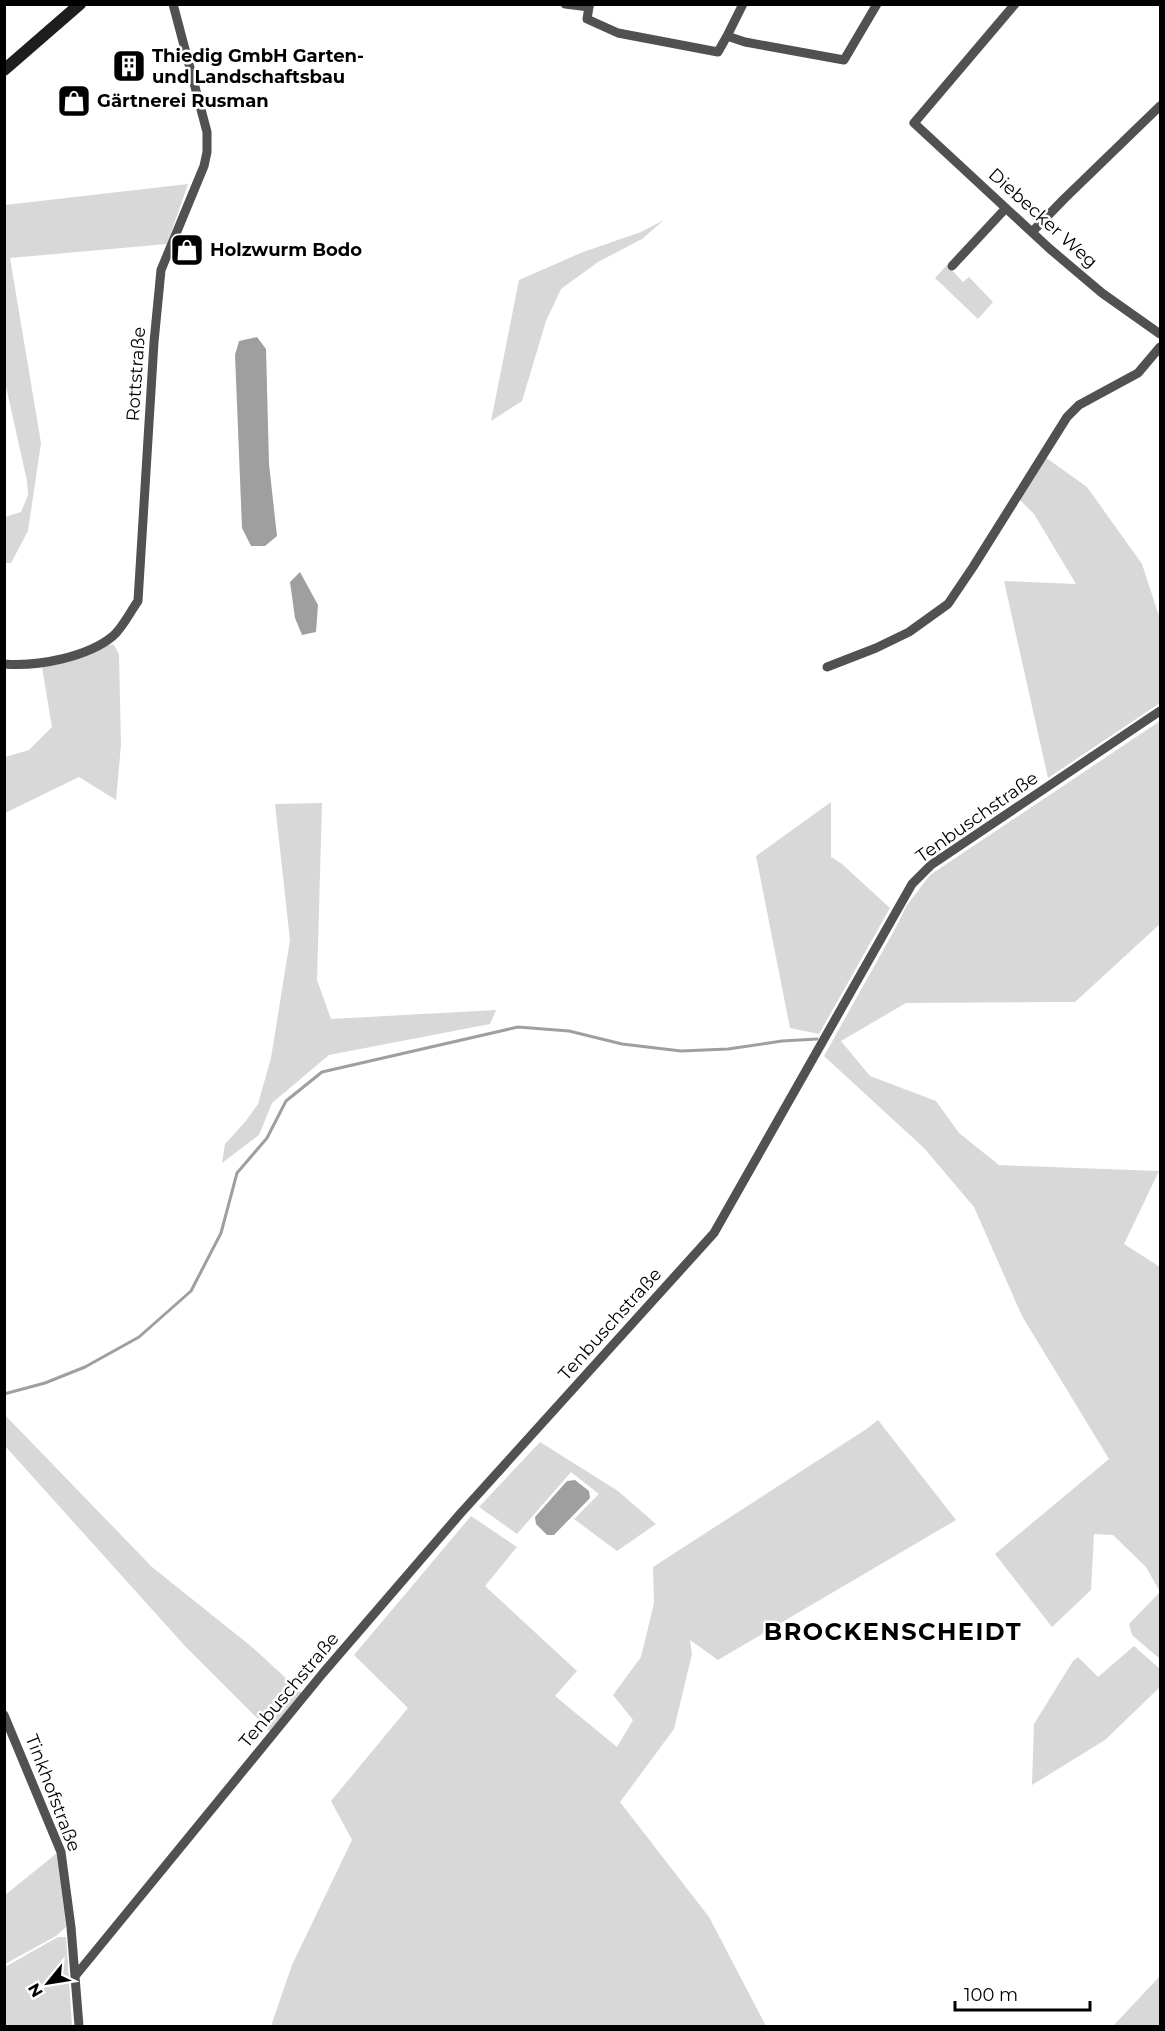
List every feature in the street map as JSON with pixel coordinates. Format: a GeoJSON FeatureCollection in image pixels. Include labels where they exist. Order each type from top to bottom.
{"type":"FeatureCollection","features":[{"type":"Feature","properties":{"kind":"main road"},"geometry":{"type":"LineString","coordinates":[[4,70],[80,4]]}},
{"type":"Feature","properties":{"kind":"street","name":"Rottstraße"},"geometry":{"type":"LineString","coordinates":[[4,664],[18,665],[52,660],[79,654],[99,645],[114,634],[138,601],[154,342],[161,270],[204,166],[208,143],[173,4]]}},
{"type":"Feature","properties":{"kind":"street"},"geometry":{"type":"LineString","coordinates":[[565,4],[590,6],[587,20],[618,33],[718,52],[743,4]]}},
{"type":"Feature","properties":{"kind":"street"},"geometry":{"type":"LineString","coordinates":[[728,36],[745,42],[844,60],[877,4]]}},
{"type":"Feature","properties":{"kind":"street","name":"Diebecker Weg"},"geometry":{"type":"LineString","coordinates":[[1015,4],[914,123],[1102,293],[1159,329]]}},
{"type":"Feature","properties":{"kind":"street"},"geometry":{"type":"LineString","coordinates":[[1032,232],[1161,106]]}},
{"type":"Feature","properties":{"kind":"street"},"geometry":{"type":"LineString","coordinates":[[952,266],[1006,208]]}},
{"type":"Feature","properties":{"kind":"street"},"geometry":{"type":"LineString","coordinates":[[827,667],[909,632],[948,603],[1067,417],[1100,392],[1138,373],[1161,347]]}},
{"type":"Feature","properties":{"kind":"street","name":"Tenbuschstraße"},"geometry":{"type":"LineString","coordinates":[[76,1975],[323,1673],[460,1514],[714,1233],[912,884],[931,865],[1161,711]]}},
{"type":"Feature","properties":{"kind":"street","name":"Tinkhofstraße"},"geometry":{"type":"LineString","coordinates":[[4,1715],[61,1852],[67,1884],[79,2026]]}},
{"type":"Feature","properties":{"kind":"shaded area"},"geometry":{"type":"Polygon","coordinates":[[[188,184],[167,244],[10,258],[41,443],[28,531],[11,563],[5,563],[5,517],[21,512],[28,495],[27,481],[5,382],[5,205],[188,184]]]}},
{"type":"Feature","properties":{"kind":"shaded area"},"geometry":{"type":"Polygon","coordinates":[[[664,220],[642,239],[598,262],[561,289],[546,321],[522,401],[491,421],[519,280],[583,252],[641,232],[664,220]]]}},
{"type":"Feature","properties":{"kind":"shaded area"},"geometry":{"type":"Polygon","coordinates":[[[947,265],[963,282],[969,277],[993,302],[978,319],[935,278],[947,265]]]}},
{"type":"Feature","properties":{"kind":"shaded area"},"geometry":{"type":"Polygon","coordinates":[[[257,337],[266,349],[269,464],[277,536],[265,546],[251,546],[242,528],[235,355],[239,341],[257,337]]]}},
{"type":"Feature","properties":{"kind":"shaded area"},"geometry":{"type":"Polygon","coordinates":[[[1045,457],[1087,487],[1142,564],[1160,619],[1160,703],[1048,778],[1004,581],[1076,584],[1034,514],[1019,499],[1045,457]]]}},
{"type":"Feature","properties":{"kind":"shaded area"},"geometry":{"type":"Polygon","coordinates":[[[300,572],[318,605],[316,632],[302,635],[295,618],[290,582],[300,572]]]}},
{"type":"Feature","properties":{"kind":"shaded area"},"geometry":{"type":"Polygon","coordinates":[[[107,644],[114,645],[119,654],[121,745],[116,800],[79,777],[5,813],[5,757],[29,750],[52,727],[42,667],[107,644]]]}},
{"type":"Feature","properties":{"kind":"shaded area"},"geometry":{"type":"Polygon","coordinates":[[[1160,721],[1160,924],[1075,1002],[906,1003],[841,1041],[870,1076],[936,1101],[959,1133],[999,1165],[1159,1171],[1124,1244],[1160,1267],[1160,1592],[1146,1567],[1113,1535],[1094,1534],[1091,1590],[1052,1627],[995,1554],[1109,1459],[1022,1316],[974,1207],[924,1148],[824,1056],[907,905],[930,875],[1160,721]]]}},
{"type":"Feature","properties":{"kind":"shaded area"},"geometry":{"type":"Polygon","coordinates":[[[831,802],[831,857],[842,864],[890,908],[819,1034],[790,1028],[756,856],[831,802]]]}},
{"type":"Feature","properties":{"kind":"shaded area"},"geometry":{"type":"Polygon","coordinates":[[[322,803],[317,980],[331,1019],[496,1010],[490,1024],[329,1055],[272,1103],[259,1135],[222,1163],[225,1144],[258,1104],[271,1058],[290,940],[275,804],[322,803]]]}},
{"type":"Feature","properties":{"kind":"shaded area"},"geometry":{"type":"Polygon","coordinates":[[[4,1414],[152,1567],[252,1647],[303,1694],[272,1733],[184,1645],[5,1446],[4,1414]]]}},
{"type":"Feature","properties":{"kind":"shaded area"},"geometry":{"type":"Polygon","coordinates":[[[878,1420],[956,1520],[718,1660],[690,1640],[692,1654],[674,1729],[620,1802],[709,1917],[766,2026],[271,2026],[292,1965],[352,1840],[331,1801],[408,1708],[354,1655],[471,1516],[517,1547],[485,1586],[577,1671],[555,1696],[617,1747],[633,1720],[613,1695],[641,1657],[654,1603],[653,1567],[878,1420]]]}},
{"type":"Feature","properties":{"kind":"shaded area"},"geometry":{"type":"Polygon","coordinates":[[[540,1442],[618,1491],[656,1524],[617,1551],[574,1519],[599,1494],[571,1472],[517,1534],[479,1507],[540,1442]]]}},
{"type":"Feature","properties":{"kind":"shaded area"},"geometry":{"type":"Polygon","coordinates":[[[575,1480],[589,1491],[590,1498],[554,1535],[547,1535],[536,1524],[535,1517],[567,1481],[575,1480]]]}},
{"type":"Feature","properties":{"kind":"shaded area"},"geometry":{"type":"Polygon","coordinates":[[[1160,1592],[1160,1659],[1132,1635],[1129,1624],[1160,1592]]]}},
{"type":"Feature","properties":{"kind":"shaded area"},"geometry":{"type":"Polygon","coordinates":[[[1134,1646],[1160,1669],[1160,1687],[1105,1740],[1032,1785],[1034,1724],[1073,1661],[1078,1657],[1098,1677],[1134,1646]]]}},
{"type":"Feature","properties":{"kind":"shaded area"},"geometry":{"type":"Polygon","coordinates":[[[57,1853],[66,1927],[56,1936],[5,1964],[5,1895],[57,1853]]]}},
{"type":"Feature","properties":{"kind":"shaded area"},"geometry":{"type":"Polygon","coordinates":[[[58,1937],[66,1937],[72,2026],[5,2026],[5,1967],[58,1937]]]}},
{"type":"Feature","properties":{"kind":"shaded area"},"geometry":{"type":"Polygon","coordinates":[[[1160,1976],[1160,2026],[1113,2026],[1160,1976]]]}},
{"type":"Feature","properties":{"kind":"waterway"},"geometry":{"type":"LineString","coordinates":[[4,1394],[45,1383],[85,1367],[139,1337],[191,1291],[221,1233],[237,1173],[267,1138],[286,1101],[322,1072],[518,1027],[569,1031],[622,1044],[681,1051],[728,1049],[782,1041],[817,1039]]}},
{"type":"Feature","properties":{"kind":"place","name":"Thiedig GmbH Garten- und Landschaftsbau"},"geometry":{"type":"Point","coordinates":[129,66]}},
{"type":"Feature","properties":{"kind":"place","name":"Gärtnerei Rusman"},"geometry":{"type":"Point","coordinates":[74,101]}},
{"type":"Feature","properties":{"kind":"place","name":"Holzwurm Bodo"},"geometry":{"type":"Point","coordinates":[187,250]}},
{"type":"Feature","properties":{"kind":"district","name":"BROCKENSCHEIDT"},"geometry":{"type":"Point","coordinates":[893,1632]}}]}
